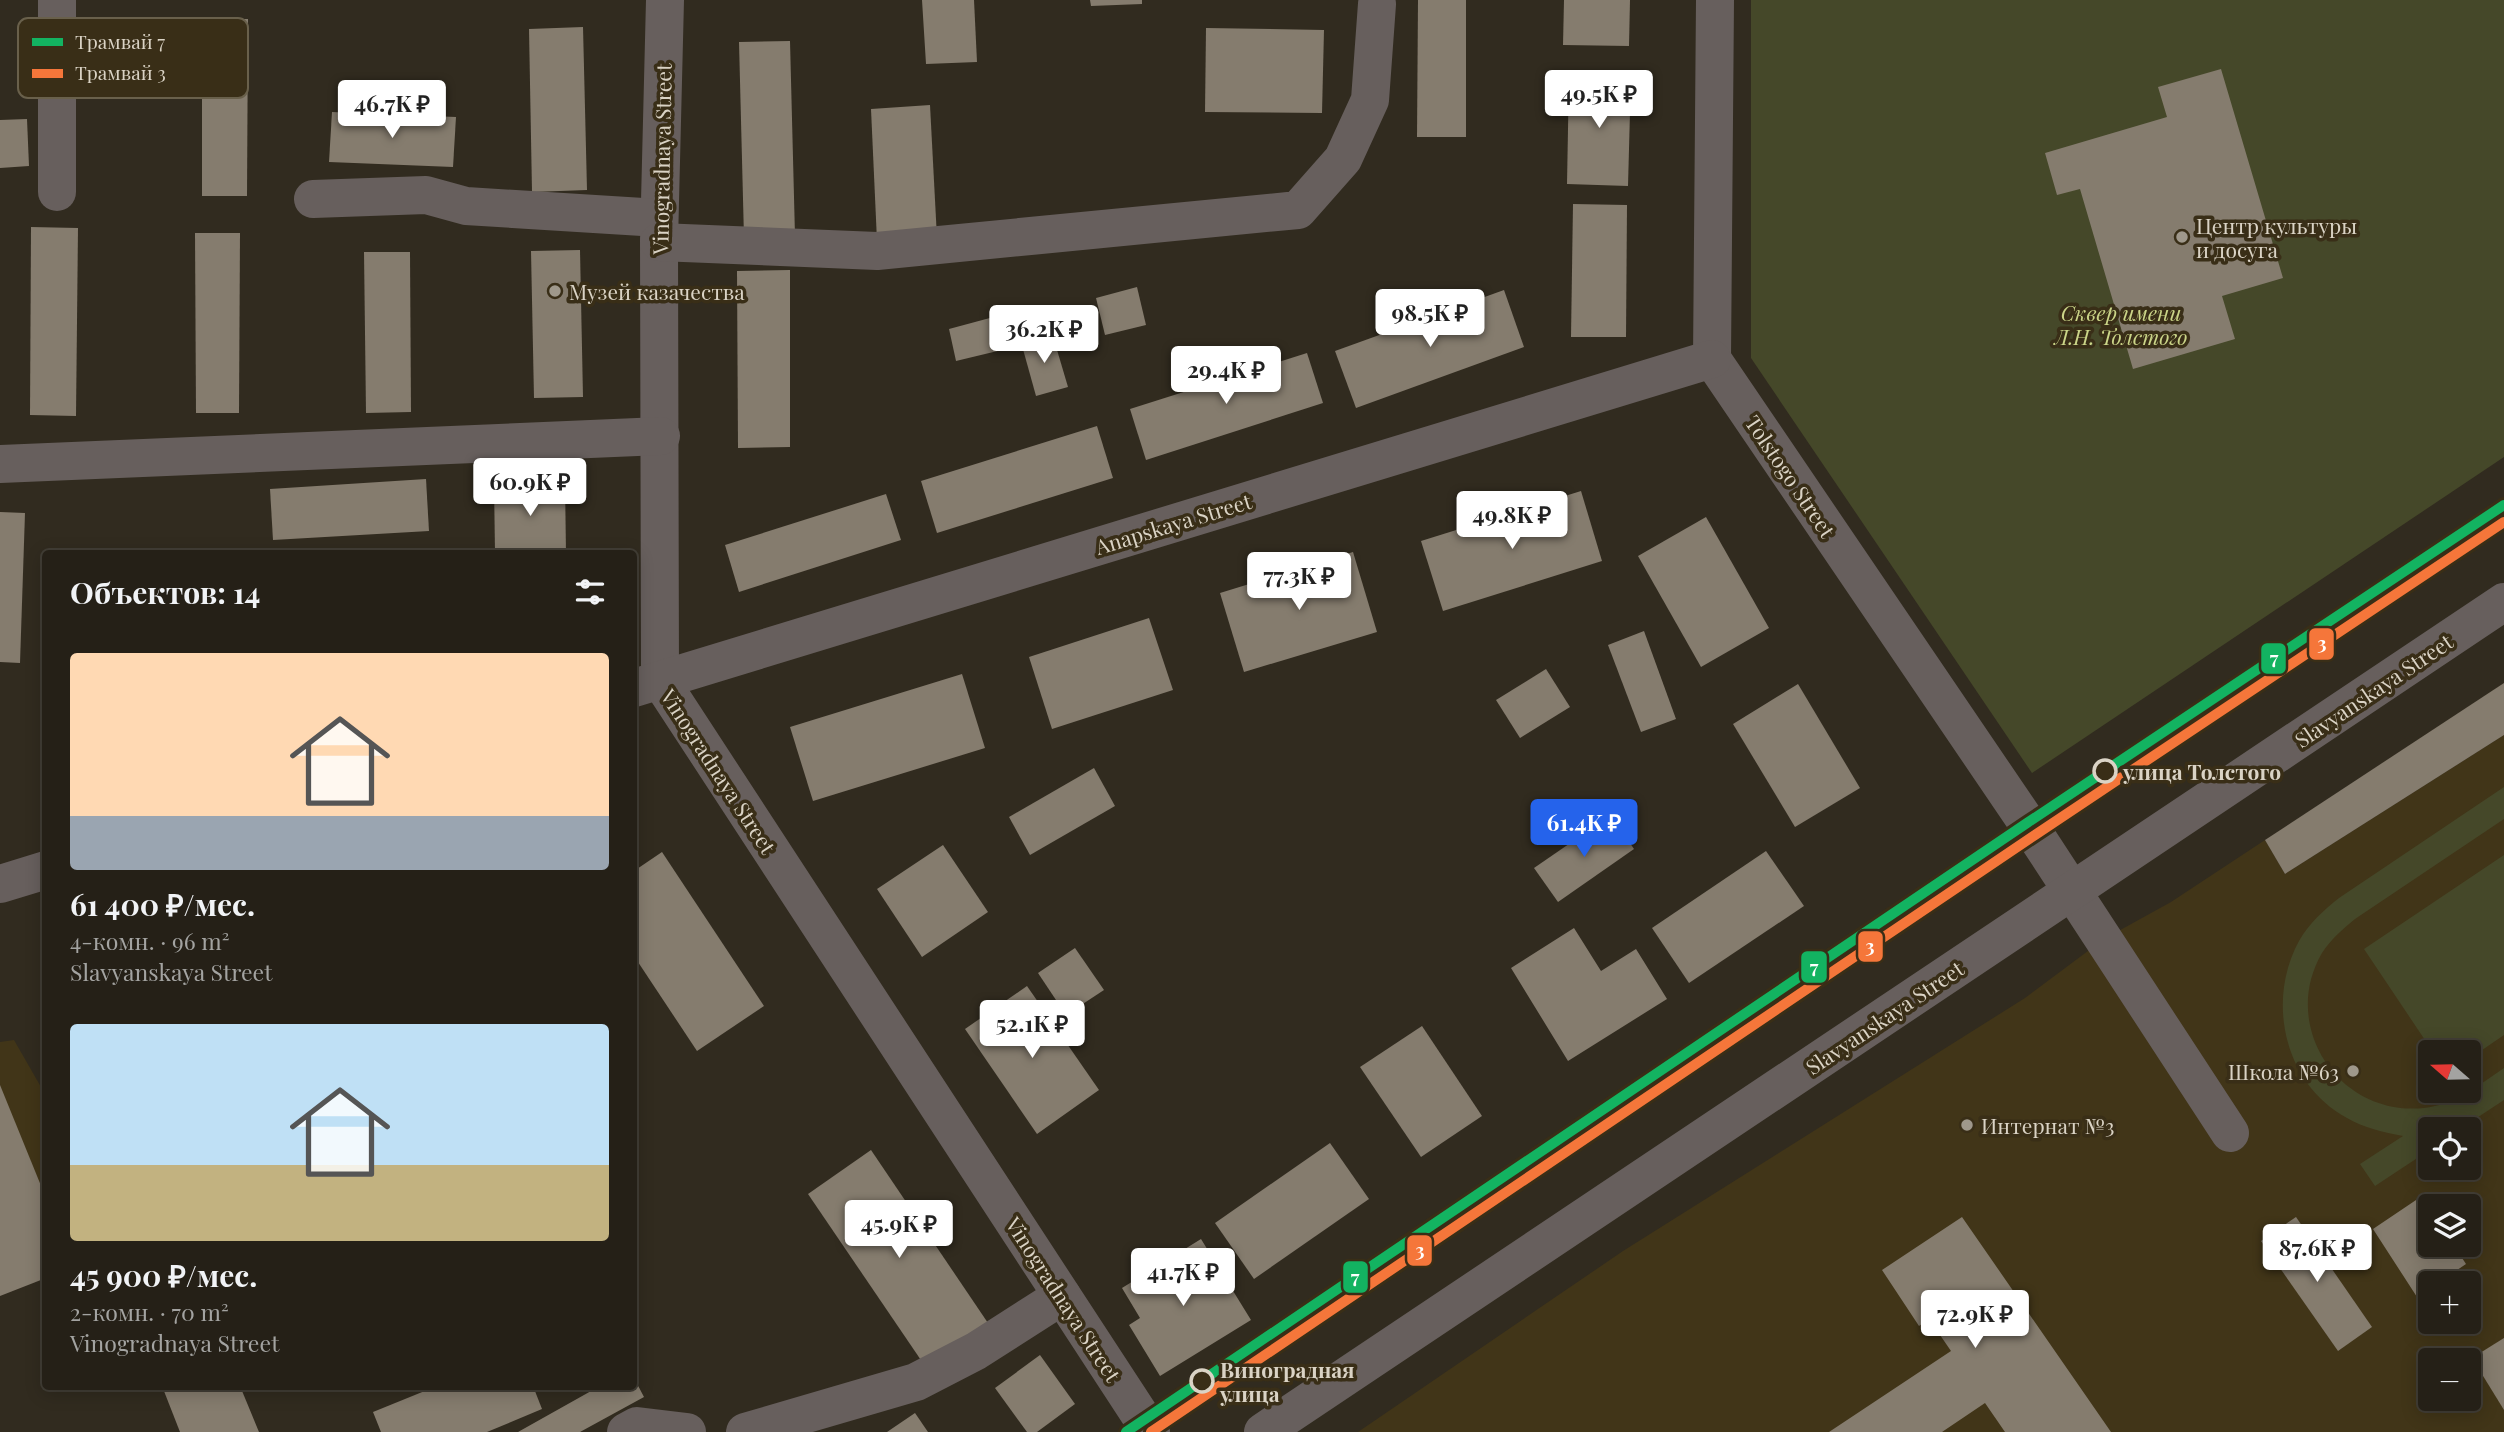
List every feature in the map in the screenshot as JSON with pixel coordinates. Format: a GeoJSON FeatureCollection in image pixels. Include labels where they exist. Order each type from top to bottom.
{"type":"FeatureCollection","features":[{"type":"Feature","properties":{"kind":"street"},"geometry":{"type":"LineString","coordinates":[[57,0],[57,18]]}},
{"type":"Feature","properties":{"kind":"street","name":"Vinogradnaya Street"},"geometry":{"type":"LineString","coordinates":[[665,0],[659,230],[661,436],[647,684],[1151,1432]]}},
{"type":"Feature","properties":{"kind":"street"},"geometry":{"type":"LineString","coordinates":[[1712,359],[1715,0]]}},
{"type":"Feature","properties":{"kind":"street"},"geometry":{"type":"LineString","coordinates":[[313,199],[426,195],[466,206],[659,230],[877,251],[1298,210],[1343,159],[1370,100],[1377,4]]}},
{"type":"Feature","properties":{"kind":"street"},"geometry":{"type":"LineString","coordinates":[[57,98],[57,192]]}},
{"type":"Feature","properties":{"kind":"street","name":"Anapskaya Street"},"geometry":{"type":"LineString","coordinates":[[647,684],[1712,359]]}},
{"type":"Feature","properties":{"kind":"street","name":"Tolstogo Street"},"geometry":{"type":"LineString","coordinates":[[1712,359],[2072,891],[2230,1133]]}},
{"type":"Feature","properties":{"kind":"street"},"geometry":{"type":"LineString","coordinates":[[0,464],[661,436]]}},
{"type":"Feature","properties":{"kind":"street","name":"Slavyanskaya Street"},"geometry":{"type":"LineString","coordinates":[[1264,1432],[2504,602]]}},
{"type":"Feature","properties":{"kind":"street"},"geometry":{"type":"LineString","coordinates":[[0,884],[42,871]]}},
{"type":"Feature","properties":{"kind":"street"},"geometry":{"type":"LineString","coordinates":[[745,1432],[916,1382],[976,1351],[1062,1297]]}},
{"type":"Feature","properties":{"kind":"street"},"geometry":{"type":"LineString","coordinates":[[626,1432],[637,1426],[687,1432]]}},
{"type":"Feature","properties":{"kind":"shaded area"},"geometry":{"type":"Polygon","coordinates":[[[2504,735],[2504,1432],[1358,1432],[1623,1251],[2025,998],[2104,939],[2171,902],[2265,840],[2285,874],[2504,735]]]}},
{"type":"Feature","properties":{"kind":"shaded area"},"geometry":{"type":"Polygon","coordinates":[[[14,1040],[42,1089],[42,1261],[0,1277],[0,1042],[14,1040]]]}},
{"type":"Feature","properties":{"kind":"green space","name":"Сквер имени Л.Н. Толстого"},"geometry":{"type":"Polygon","coordinates":[[[1751,0],[2504,0],[2504,457],[2032,773],[1751,358],[1751,0]]]}},
{"type":"Feature","properties":{"kind":"green space"},"geometry":{"type":"Polygon","coordinates":[[[2504,787],[2504,819],[2355,919],[2322,953],[2311,981],[2308,1010],[2313,1037],[2325,1062],[2343,1082],[2367,1098],[2394,1107],[2424,1108],[2446,1103],[2481,1103],[2482,1082],[2504,1068],[2504,1100],[2478,1117],[2418,1117],[2418,1158],[2375,1186],[2360,1164],[2403,1136],[2367,1127],[2347,1118],[2325,1103],[2308,1084],[2295,1063],[2283,1014],[2289,964],[2299,941],[2317,917],[2339,898],[2504,787]]]}},
{"type":"Feature","properties":{"kind":"green space"},"geometry":{"type":"Polygon","coordinates":[[[2504,855],[2504,1035],[2482,1050],[2482,1040],[2425,1040],[2364,949],[2504,855]]]}},
{"type":"Feature","properties":{"kind":"building"},"geometry":{"type":"Polygon","coordinates":[[[922,0],[974,0],[977,62],[926,64],[922,0]]]}},
{"type":"Feature","properties":{"kind":"building"},"geometry":{"type":"Polygon","coordinates":[[[1090,0],[1142,0],[1142,4],[1091,6],[1090,0]]]}},
{"type":"Feature","properties":{"kind":"building"},"geometry":{"type":"Polygon","coordinates":[[[1418,0],[1466,0],[1466,137],[1417,137],[1418,0]]]}},
{"type":"Feature","properties":{"kind":"building"},"geometry":{"type":"Polygon","coordinates":[[[1564,0],[1630,0],[1629,46],[1563,45],[1564,0]]]}},
{"type":"Feature","properties":{"kind":"building"},"geometry":{"type":"Polygon","coordinates":[[[583,27],[587,190],[532,192],[529,29],[583,27]]]}},
{"type":"Feature","properties":{"kind":"building"},"geometry":{"type":"Polygon","coordinates":[[[1206,28],[1324,30],[1322,113],[1205,112],[1206,28]]]}},
{"type":"Feature","properties":{"kind":"building"},"geometry":{"type":"Polygon","coordinates":[[[790,41],[795,236],[744,238],[739,42],[790,41]]]}},
{"type":"Feature","properties":{"kind":"building","name":"Центр культуры и досуга"},"geometry":{"type":"Polygon","coordinates":[[[2221,69],[2283,278],[2222,296],[2235,339],[2133,369],[2080,189],[2057,195],[2045,153],[2167,117],[2158,87],[2221,69]]]}},
{"type":"Feature","properties":{"kind":"building"},"geometry":{"type":"Polygon","coordinates":[[[1569,74],[1631,75],[1628,186],[1567,184],[1569,74]]]}},
{"type":"Feature","properties":{"kind":"building"},"geometry":{"type":"Polygon","coordinates":[[[202,98],[248,98],[247,196],[202,196],[202,98]]]}},
{"type":"Feature","properties":{"kind":"building"},"geometry":{"type":"Polygon","coordinates":[[[930,105],[937,238],[877,241],[871,109],[930,105]]]}},
{"type":"Feature","properties":{"kind":"building"},"geometry":{"type":"Polygon","coordinates":[[[332,112],[456,117],[453,167],[329,162],[332,112]]]}},
{"type":"Feature","properties":{"kind":"building"},"geometry":{"type":"Polygon","coordinates":[[[27,119],[29,166],[0,168],[0,120],[27,119]]]}},
{"type":"Feature","properties":{"kind":"building"},"geometry":{"type":"Polygon","coordinates":[[[1573,204],[1627,205],[1626,337],[1571,337],[1573,204]]]}},
{"type":"Feature","properties":{"kind":"building"},"geometry":{"type":"Polygon","coordinates":[[[31,227],[78,228],[76,416],[30,415],[31,227]]]}},
{"type":"Feature","properties":{"kind":"building"},"geometry":{"type":"Polygon","coordinates":[[[195,233],[240,233],[239,413],[196,413],[195,233]]]}},
{"type":"Feature","properties":{"kind":"building"},"geometry":{"type":"Polygon","coordinates":[[[580,250],[583,397],[534,398],[531,251],[580,250]]]}},
{"type":"Feature","properties":{"kind":"building"},"geometry":{"type":"Polygon","coordinates":[[[364,252],[410,252],[411,412],[366,413],[364,252]]]}},
{"type":"Feature","properties":{"kind":"building"},"geometry":{"type":"Polygon","coordinates":[[[790,270],[790,447],[738,448],[737,271],[790,270]]]}},
{"type":"Feature","properties":{"kind":"building"},"geometry":{"type":"Polygon","coordinates":[[[1137,287],[1146,325],[1105,335],[1096,298],[1137,287]]]}},
{"type":"Feature","properties":{"kind":"building"},"geometry":{"type":"Polygon","coordinates":[[[1504,290],[1524,347],[1356,408],[1335,351],[1504,290]]]}},
{"type":"Feature","properties":{"kind":"building"},"geometry":{"type":"Polygon","coordinates":[[[1001,315],[1010,348],[956,361],[949,329],[1001,315]]]}},
{"type":"Feature","properties":{"kind":"building"},"geometry":{"type":"Polygon","coordinates":[[[1052,333],[1068,387],[1036,396],[1021,342],[1052,333]]]}},
{"type":"Feature","properties":{"kind":"building"},"geometry":{"type":"Polygon","coordinates":[[[1307,353],[1323,403],[1146,460],[1130,409],[1307,353]]]}},
{"type":"Feature","properties":{"kind":"building"},"geometry":{"type":"Polygon","coordinates":[[[1097,426],[1113,478],[937,533],[921,481],[1097,426]]]}},
{"type":"Feature","properties":{"kind":"building"},"geometry":{"type":"Polygon","coordinates":[[[426,479],[429,531],[273,540],[270,489],[426,479]]]}},
{"type":"Feature","properties":{"kind":"building"},"geometry":{"type":"Polygon","coordinates":[[[565,482],[566,550],[495,550],[494,483],[565,482]]]}},
{"type":"Feature","properties":{"kind":"building"},"geometry":{"type":"Polygon","coordinates":[[[1581,491],[1602,561],[1443,611],[1421,541],[1581,491]]]}},
{"type":"Feature","properties":{"kind":"building"},"geometry":{"type":"Polygon","coordinates":[[[886,494],[901,540],[739,592],[725,545],[886,494]]]}},
{"type":"Feature","properties":{"kind":"building"},"geometry":{"type":"Polygon","coordinates":[[[0,512],[25,513],[20,663],[0,662],[0,512]]]}},
{"type":"Feature","properties":{"kind":"building"},"geometry":{"type":"Polygon","coordinates":[[[1706,517],[1769,628],[1701,667],[1638,556],[1706,517]]]}},
{"type":"Feature","properties":{"kind":"building"},"geometry":{"type":"Polygon","coordinates":[[[1353,552],[1377,632],[1244,672],[1220,593],[1353,552]]]}},
{"type":"Feature","properties":{"kind":"building"},"geometry":{"type":"Polygon","coordinates":[[[1149,618],[1173,690],[1052,729],[1029,657],[1149,618]]]}},
{"type":"Feature","properties":{"kind":"building"},"geometry":{"type":"Polygon","coordinates":[[[1644,631],[1676,719],[1641,732],[1608,645],[1644,631]]]}},
{"type":"Feature","properties":{"kind":"building"},"geometry":{"type":"Polygon","coordinates":[[[1546,669],[1570,707],[1520,738],[1496,700],[1546,669]]]}},
{"type":"Feature","properties":{"kind":"building"},"geometry":{"type":"Polygon","coordinates":[[[962,674],[985,748],[813,801],[790,727],[962,674]]]}},
{"type":"Feature","properties":{"kind":"building"},"geometry":{"type":"Polygon","coordinates":[[[2504,683],[2504,735],[2285,874],[2265,840],[2504,683]]]}},
{"type":"Feature","properties":{"kind":"building"},"geometry":{"type":"Polygon","coordinates":[[[1798,684],[1860,788],[1795,827],[1733,724],[1798,684]]]}},
{"type":"Feature","properties":{"kind":"building"},"geometry":{"type":"Polygon","coordinates":[[[1094,768],[1115,806],[1030,855],[1009,817],[1094,768]]]}},
{"type":"Feature","properties":{"kind":"building"},"geometry":{"type":"Polygon","coordinates":[[[1611,815],[1634,849],[1558,902],[1534,868],[1611,815]]]}},
{"type":"Feature","properties":{"kind":"building"},"geometry":{"type":"Polygon","coordinates":[[[943,845],[988,912],[922,957],[877,889],[943,845]]]}},
{"type":"Feature","properties":{"kind":"building"},"geometry":{"type":"Polygon","coordinates":[[[1766,851],[1804,906],[1689,983],[1652,928],[1766,851]]]}},
{"type":"Feature","properties":{"kind":"building"},"geometry":{"type":"Polygon","coordinates":[[[662,852],[764,1006],[697,1051],[637,961],[637,869],[662,852]]]}},
{"type":"Feature","properties":{"kind":"building"},"geometry":{"type":"Polygon","coordinates":[[[1574,928],[1601,971],[1636,949],[1667,999],[1568,1061],[1511,968],[1574,928]]]}},
{"type":"Feature","properties":{"kind":"building"},"geometry":{"type":"Polygon","coordinates":[[[1075,948],[1104,990],[1066,1015],[1038,973],[1075,948]]]}},
{"type":"Feature","properties":{"kind":"building"},"geometry":{"type":"Polygon","coordinates":[[[1027,986],[1099,1090],[1037,1134],[965,1029],[1027,986]]]}},
{"type":"Feature","properties":{"kind":"building"},"geometry":{"type":"Polygon","coordinates":[[[1422,1026],[1482,1116],[1421,1157],[1360,1067],[1422,1026]]]}},
{"type":"Feature","properties":{"kind":"building"},"geometry":{"type":"Polygon","coordinates":[[[0,1085],[42,1188],[42,1280],[0,1296],[0,1085]]]}},
{"type":"Feature","properties":{"kind":"building"},"geometry":{"type":"Polygon","coordinates":[[[1330,1143],[1369,1199],[1254,1279],[1215,1223],[1330,1143]]]}},
{"type":"Feature","properties":{"kind":"building"},"geometry":{"type":"Polygon","coordinates":[[[871,1150],[990,1326],[927,1369],[808,1194],[871,1150]]]}},
{"type":"Feature","properties":{"kind":"building"},"geometry":{"type":"Polygon","coordinates":[[[2418,1199],[2418,1257],[2461,1257],[2466,1264],[2456,1271],[2418,1271],[2417,1297],[2373,1229],[2418,1199]]]}},
{"type":"Feature","properties":{"kind":"building"},"geometry":{"type":"Polygon","coordinates":[[[1962,1217],[2111,1432],[2005,1432],[1985,1403],[1942,1432],[1829,1432],[1951,1351],[1929,1319],[1919,1326],[1882,1270],[1962,1217]]]}},
{"type":"Feature","properties":{"kind":"building"},"geometry":{"type":"Polygon","coordinates":[[[2296,1217],[2372,1327],[2338,1351],[2261,1241],[2296,1217]]]}},
{"type":"Feature","properties":{"kind":"building"},"geometry":{"type":"Polygon","coordinates":[[[1201,1239],[1251,1320],[1160,1376],[1129,1325],[1140,1318],[1122,1288],[1201,1239]]]}},
{"type":"Feature","properties":{"kind":"building"},"geometry":{"type":"Polygon","coordinates":[[[2504,1338],[2504,1410],[2481,1373],[2481,1352],[2504,1338]]]}},
{"type":"Feature","properties":{"kind":"building"},"geometry":{"type":"Polygon","coordinates":[[[1040,1355],[1075,1404],[1037,1432],[1027,1432],[995,1388],[1040,1355]]]}},
{"type":"Feature","properties":{"kind":"building"},"geometry":{"type":"Polygon","coordinates":[[[637,1384],[644,1397],[580,1432],[518,1432],[593,1390],[637,1390],[637,1384]]]}},
{"type":"Feature","properties":{"kind":"building"},"geometry":{"type":"Polygon","coordinates":[[[164,1390],[242,1390],[259,1432],[180,1432],[164,1390]]]}},
{"type":"Feature","properties":{"kind":"building"},"geometry":{"type":"Polygon","coordinates":[[[427,1390],[535,1390],[542,1409],[487,1432],[381,1432],[373,1412],[427,1390]]]}},
{"type":"Feature","properties":{"kind":"building"},"geometry":{"type":"Polygon","coordinates":[[[915,1413],[928,1432],[887,1432],[915,1413]]]}},
{"type":"Feature","properties":{"kind":"tram line","name":"7"},"geometry":{"type":"LineString","coordinates":[[1126,1432],[2027,823],[2504,505]]}},
{"type":"Feature","properties":{"kind":"tram line","name":"3"},"geometry":{"type":"LineString","coordinates":[[1151,1432],[2504,522]]}},
{"type":"Feature","properties":{"kind":"place","name":"Центр культуры и досуга"},"geometry":{"type":"Point","coordinates":[2182,237]}},
{"type":"Feature","properties":{"kind":"place","name":"Музей казачества"},"geometry":{"type":"Point","coordinates":[555,291]}},
{"type":"Feature","properties":{"kind":"place","name":"улица Толстого"},"geometry":{"type":"Point","coordinates":[2105,771]}},
{"type":"Feature","properties":{"kind":"place","name":"Школа №63"},"geometry":{"type":"Point","coordinates":[2353,1071]}},
{"type":"Feature","properties":{"kind":"place","name":"Интернат №3"},"geometry":{"type":"Point","coordinates":[1967,1125]}},
{"type":"Feature","properties":{"kind":"place","name":"Виноградная улица"},"geometry":{"type":"Point","coordinates":[1202,1381]}}]}
